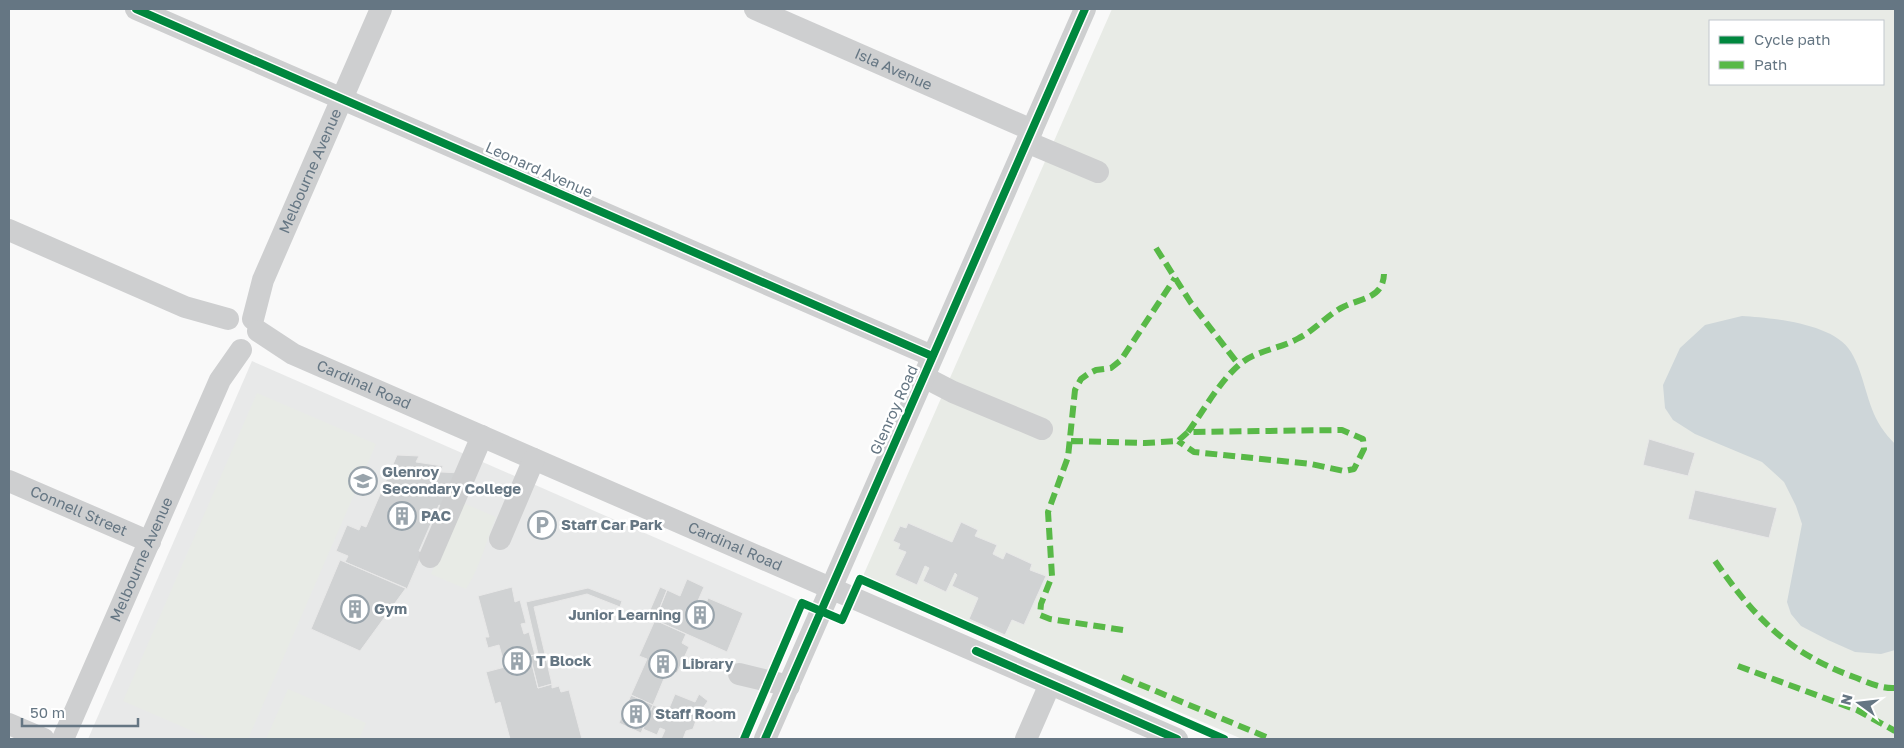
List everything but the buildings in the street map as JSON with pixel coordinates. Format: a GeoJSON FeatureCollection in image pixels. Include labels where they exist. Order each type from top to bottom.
{"type":"FeatureCollection","features":[{"type":"Feature","properties":{"kind":"street","name":"Leonard Avenue"},"geometry":{"type":"LineString","coordinates":[[136,9],[932,356]]}},
{"type":"Feature","properties":{"kind":"street","name":"Melbourne Avenue"},"geometry":{"type":"LineString","coordinates":[[63,739],[381,9]]}},
{"type":"Feature","properties":{"kind":"street","name":"Isla Avenue"},"geometry":{"type":"LineString","coordinates":[[754,9],[1029,136],[1098,172]]}},
{"type":"Feature","properties":{"kind":"street","name":"Glenroy Road"},"geometry":{"type":"LineString","coordinates":[[765,739],[1084,9]]}},
{"type":"Feature","properties":{"kind":"street","name":"Cardinal Road"},"geometry":{"type":"LineString","coordinates":[[9,230],[1177,739]]}},
{"type":"Feature","properties":{"kind":"street"},"geometry":{"type":"LineString","coordinates":[[924,377],[944,388],[1042,429]]}},
{"type":"Feature","properties":{"kind":"street"},"geometry":{"type":"LineString","coordinates":[[430,557],[482,436]]}},
{"type":"Feature","properties":{"kind":"street"},"geometry":{"type":"LineString","coordinates":[[500,539],[534,459]]}},
{"type":"Feature","properties":{"kind":"street","name":"Connell Street"},"geometry":{"type":"LineString","coordinates":[[9,481],[150,542]]}},
{"type":"Feature","properties":{"kind":"street"},"geometry":{"type":"LineString","coordinates":[[739,674],[788,686]]}},
{"type":"Feature","properties":{"kind":"street"},"geometry":{"type":"LineString","coordinates":[[1026,739],[1050,684]]}},
{"type":"Feature","properties":{"kind":"street"},"geometry":{"type":"LineString","coordinates":[[9,724],[44,739]]}},
{"type":"Feature","properties":{"kind":"shaded area"},"geometry":{"type":"Polygon","coordinates":[[[1112,9],[1895,9],[1895,739],[1242,739],[863,576],[1112,9]]]}},
{"type":"Feature","properties":{"kind":"shaded area"},"geometry":{"type":"Polygon","coordinates":[[[1742,316],[1769,318],[1817,328],[1843,342],[1856,361],[1876,418],[1895,444],[1895,650],[1881,654],[1855,652],[1801,626],[1791,614],[1787,602],[1802,524],[1796,506],[1784,482],[1762,462],[1695,434],[1673,420],[1665,408],[1663,385],[1680,348],[1705,325],[1742,316]]]}},
{"type":"Feature","properties":{"kind":"shaded area","name":"Glenroy Secondary College"},"geometry":{"type":"Polygon","coordinates":[[[252,361],[800,601],[739,739],[88,739],[252,361]]]}},
{"type":"Feature","properties":{"kind":"shaded area"},"geometry":{"type":"Polygon","coordinates":[[[257,393],[376,444],[248,739],[211,739],[123,701],[257,393]]]}},
{"type":"Feature","properties":{"kind":"shaded area"},"geometry":{"type":"Polygon","coordinates":[[[461,502],[496,517],[479,563],[466,589],[431,574],[461,502]]]}},
{"type":"Feature","properties":{"kind":"shaded area"},"geometry":{"type":"Polygon","coordinates":[[[288,689],[366,723],[359,739],[266,739],[288,689]]]}},
{"type":"Feature","properties":{"kind":"marked path"},"geometry":{"type":"LineString","coordinates":[[1156,248],[1191,303],[1239,365]]}},
{"type":"Feature","properties":{"kind":"marked path"},"geometry":{"type":"LineString","coordinates":[[1188,432],[1219,388],[1240,364],[1247,359],[1299,338],[1337,310],[1375,293],[1383,282],[1384,274]]}},
{"type":"Feature","properties":{"kind":"marked path"},"geometry":{"type":"LineString","coordinates":[[1123,630],[1050,619],[1040,615],[1041,604],[1052,576],[1048,512],[1068,457],[1075,390],[1081,379],[1088,374],[1096,370],[1111,368],[1121,360],[1175,278]]}},
{"type":"Feature","properties":{"kind":"marked path"},"geometry":{"type":"LineString","coordinates":[[1071,441],[1145,443],[1178,441],[1188,432],[1342,430],[1363,439],[1364,449],[1354,469],[1344,471],[1311,464],[1194,452],[1178,441]]}},
{"type":"Feature","properties":{"kind":"marked path"},"geometry":{"type":"LineString","coordinates":[[1715,561],[1744,600],[1792,645],[1810,657],[1874,685],[1895,688]]}},
{"type":"Feature","properties":{"kind":"marked path"},"geometry":{"type":"LineString","coordinates":[[1738,666],[1857,710],[1895,731]]}},
{"type":"Feature","properties":{"kind":"marked path"},"geometry":{"type":"LineString","coordinates":[[1122,677],[1271,739]]}},
{"type":"Feature","properties":{"kind":"cycle path"},"geometry":{"type":"LineString","coordinates":[[136,9],[932,356]]}},
{"type":"Feature","properties":{"kind":"cycle path"},"geometry":{"type":"LineString","coordinates":[[765,739],[1085,9]]}},
{"type":"Feature","properties":{"kind":"cycle path"},"geometry":{"type":"LineString","coordinates":[[744,739],[802,603],[842,620],[860,579],[1224,739]]}},
{"type":"Feature","properties":{"kind":"cycle path"},"geometry":{"type":"LineString","coordinates":[[976,651],[1177,739]]}},
{"type":"Feature","properties":{"kind":"place","name":"Glenroy Secondary College"},"geometry":{"type":"Point","coordinates":[363,481]}},
{"type":"Feature","properties":{"kind":"place","name":"PAC"},"geometry":{"type":"Point","coordinates":[402,516]}},
{"type":"Feature","properties":{"kind":"place","name":"Staff Car Park"},"geometry":{"type":"Point","coordinates":[542,525]}},
{"type":"Feature","properties":{"kind":"place","name":"Gym"},"geometry":{"type":"Point","coordinates":[355,609]}},
{"type":"Feature","properties":{"kind":"place","name":"Junior Learning"},"geometry":{"type":"Point","coordinates":[700,615]}},
{"type":"Feature","properties":{"kind":"place","name":"T Block"},"geometry":{"type":"Point","coordinates":[517,661]}},
{"type":"Feature","properties":{"kind":"place","name":"Library"},"geometry":{"type":"Point","coordinates":[663,664]}},
{"type":"Feature","properties":{"kind":"place","name":"Staff Room"},"geometry":{"type":"Point","coordinates":[636,714]}}]}
